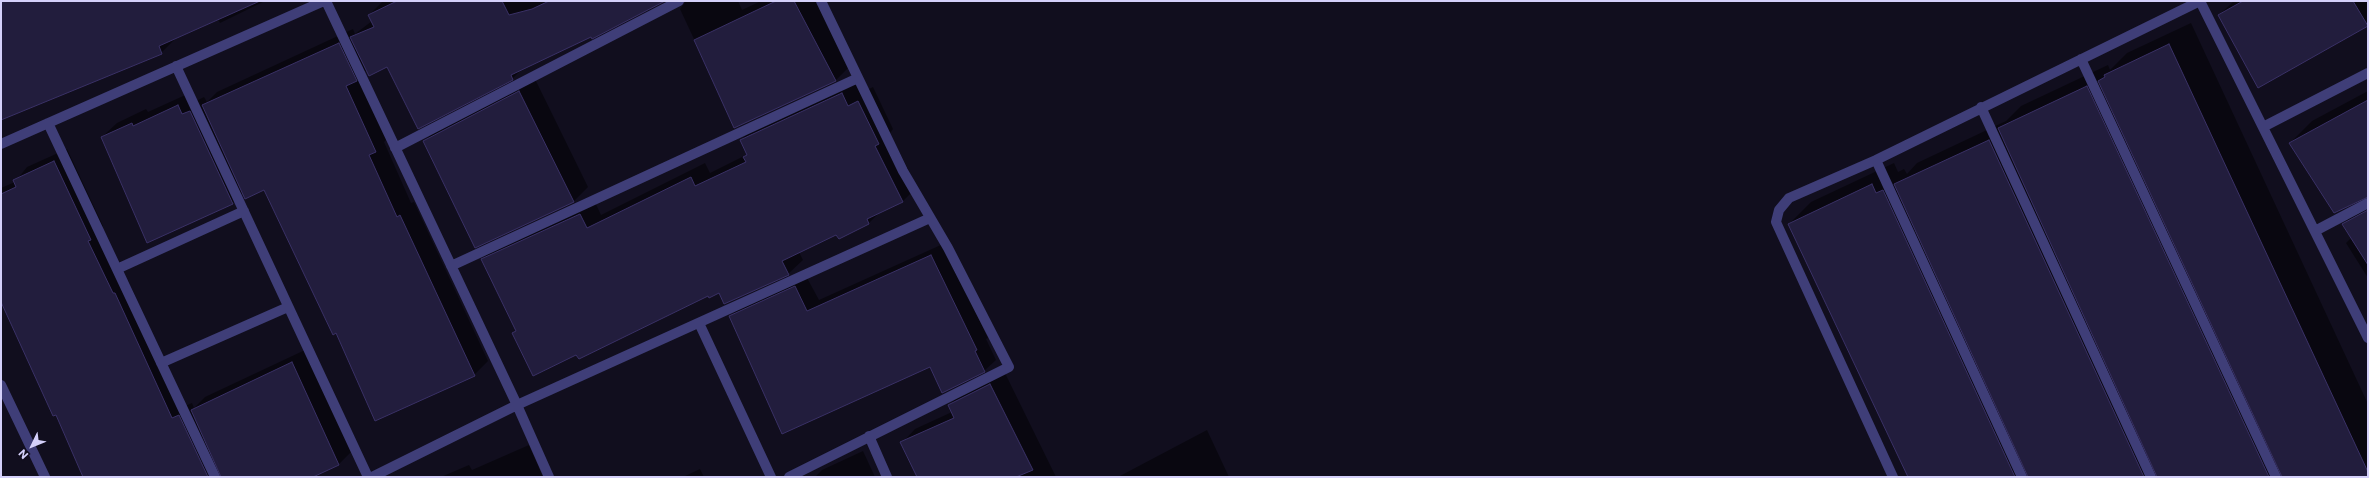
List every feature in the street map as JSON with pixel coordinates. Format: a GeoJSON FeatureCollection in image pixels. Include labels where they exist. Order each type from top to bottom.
{"type":"FeatureCollection","features":[{"type":"Feature","properties":{"kind":"street"},"geometry":{"type":"LineString","coordinates":[[1,144],[325,1],[517,405],[549,477]]}},
{"type":"Feature","properties":{"kind":"street"},"geometry":{"type":"LineString","coordinates":[[394,148],[679,1]]}},
{"type":"Feature","properties":{"kind":"street"},"geometry":{"type":"LineString","coordinates":[[789,477],[869,436],[1009,368],[930,218],[903,171],[821,1]]}},
{"type":"Feature","properties":{"kind":"street"},"geometry":{"type":"LineString","coordinates":[[1892,477],[1776,222],[1779,210],[1789,198],[1876,160],[2200,1],[2368,338]]}},
{"type":"Feature","properties":{"kind":"street"},"geometry":{"type":"LineString","coordinates":[[2081,59],[2276,477]]}},
{"type":"Feature","properties":{"kind":"street"},"geometry":{"type":"LineString","coordinates":[[176,66],[368,477]]}},
{"type":"Feature","properties":{"kind":"street"},"geometry":{"type":"LineString","coordinates":[[2262,127],[2368,72]]}},
{"type":"Feature","properties":{"kind":"street"},"geometry":{"type":"LineString","coordinates":[[451,266],[858,78]]}},
{"type":"Feature","properties":{"kind":"street"},"geometry":{"type":"LineString","coordinates":[[1982,107],[2151,477]]}},
{"type":"Feature","properties":{"kind":"street"},"geometry":{"type":"LineString","coordinates":[[48,123],[215,477]]}},
{"type":"Feature","properties":{"kind":"street"},"geometry":{"type":"LineString","coordinates":[[1876,160],[2022,477]]}},
{"type":"Feature","properties":{"kind":"street"},"geometry":{"type":"LineString","coordinates":[[2315,231],[2368,203]]}},
{"type":"Feature","properties":{"kind":"street"},"geometry":{"type":"LineString","coordinates":[[117,269],[244,211]]}},
{"type":"Feature","properties":{"kind":"street"},"geometry":{"type":"LineString","coordinates":[[372,477],[517,405],[930,218]]}},
{"type":"Feature","properties":{"kind":"street"},"geometry":{"type":"LineString","coordinates":[[161,363],[288,307]]}},
{"type":"Feature","properties":{"kind":"street"},"geometry":{"type":"LineString","coordinates":[[699,323],[771,477]]}},
{"type":"Feature","properties":{"kind":"street"},"geometry":{"type":"LineString","coordinates":[[1,385],[44,477]]}},
{"type":"Feature","properties":{"kind":"street"},"geometry":{"type":"LineString","coordinates":[[869,436],[887,477]]}},
{"type":"Feature","properties":{"kind":"building"},"geometry":{"type":"Polygon","coordinates":[[[1,1],[260,1],[159,46],[162,54],[1,120],[1,1]]]}},
{"type":"Feature","properties":{"kind":"building"},"geometry":{"type":"Polygon","coordinates":[[[397,1],[502,1],[509,15],[532,9],[549,1],[665,1],[592,39],[591,37],[511,75],[513,80],[418,129],[387,67],[369,76],[350,37],[374,27],[368,15],[397,1]]]}},
{"type":"Feature","properties":{"kind":"building"},"geometry":{"type":"Polygon","coordinates":[[[776,1],[794,1],[836,81],[734,128],[694,40],[776,1]]]}},
{"type":"Feature","properties":{"kind":"building"},"geometry":{"type":"Polygon","coordinates":[[[2243,1],[2353,1],[2368,26],[2258,88],[2218,15],[2243,1]]]}},
{"type":"Feature","properties":{"kind":"building"},"geometry":{"type":"Polygon","coordinates":[[[339,43],[357,81],[346,86],[376,152],[369,155],[397,217],[400,215],[475,376],[375,421],[336,333],[333,335],[264,190],[245,199],[202,105],[339,43]]]}},
{"type":"Feature","properties":{"kind":"building"},"geometry":{"type":"Polygon","coordinates":[[[2169,44],[2368,472],[2368,477],[2282,477],[2098,81],[2105,77],[2104,75],[2169,44]]]}},
{"type":"Feature","properties":{"kind":"building"},"geometry":{"type":"Polygon","coordinates":[[[2087,86],[2269,477],[2157,477],[1998,128],[2087,86]]]}},
{"type":"Feature","properties":{"kind":"building"},"geometry":{"type":"Polygon","coordinates":[[[519,91],[574,202],[475,248],[423,141],[519,91]]]}},
{"type":"Feature","properties":{"kind":"building"},"geometry":{"type":"Polygon","coordinates":[[[842,93],[848,106],[858,101],[879,144],[875,146],[903,202],[867,219],[869,224],[839,239],[836,235],[782,261],[789,275],[724,304],[719,293],[709,298],[708,296],[579,359],[576,355],[533,376],[512,333],[516,331],[481,259],[580,214],[587,228],[691,177],[695,186],[746,162],[743,157],[747,155],[740,140],[842,93]]]}},
{"type":"Feature","properties":{"kind":"building"},"geometry":{"type":"Polygon","coordinates":[[[2368,100],[2368,197],[2334,213],[2289,143],[2368,100]]]}},
{"type":"Feature","properties":{"kind":"building"},"geometry":{"type":"Polygon","coordinates":[[[178,105],[182,114],[190,111],[233,204],[147,243],[101,137],[132,123],[133,126],[178,105]]]}},
{"type":"Feature","properties":{"kind":"building"},"geometry":{"type":"Polygon","coordinates":[[[1989,140],[2144,477],[2028,477],[1894,184],[1989,140]]]}},
{"type":"Feature","properties":{"kind":"building"},"geometry":{"type":"Polygon","coordinates":[[[54,161],[91,240],[88,241],[113,293],[115,293],[172,418],[179,415],[208,477],[83,477],[56,415],[53,416],[1,302],[1,194],[16,187],[13,180],[54,161]]]}},
{"type":"Feature","properties":{"kind":"building"},"geometry":{"type":"Polygon","coordinates":[[[1872,184],[1876,193],[1883,190],[2015,477],[1908,477],[1788,224],[1872,184]]]}},
{"type":"Feature","properties":{"kind":"building"},"geometry":{"type":"Polygon","coordinates":[[[2368,210],[2368,265],[2342,224],[2368,210]]]}},
{"type":"Feature","properties":{"kind":"building"},"geometry":{"type":"Polygon","coordinates":[[[931,255],[977,350],[975,351],[985,372],[942,393],[930,367],[782,434],[729,316],[795,286],[807,311],[931,255]]]}},
{"type":"Feature","properties":{"kind":"building"},"geometry":{"type":"Polygon","coordinates":[[[292,362],[339,465],[313,477],[221,477],[191,410],[292,362]]]}},
{"type":"Feature","properties":{"kind":"building"},"geometry":{"type":"Polygon","coordinates":[[[990,384],[1033,470],[1016,477],[917,477],[900,442],[954,418],[948,405],[990,384]]]}}]}
